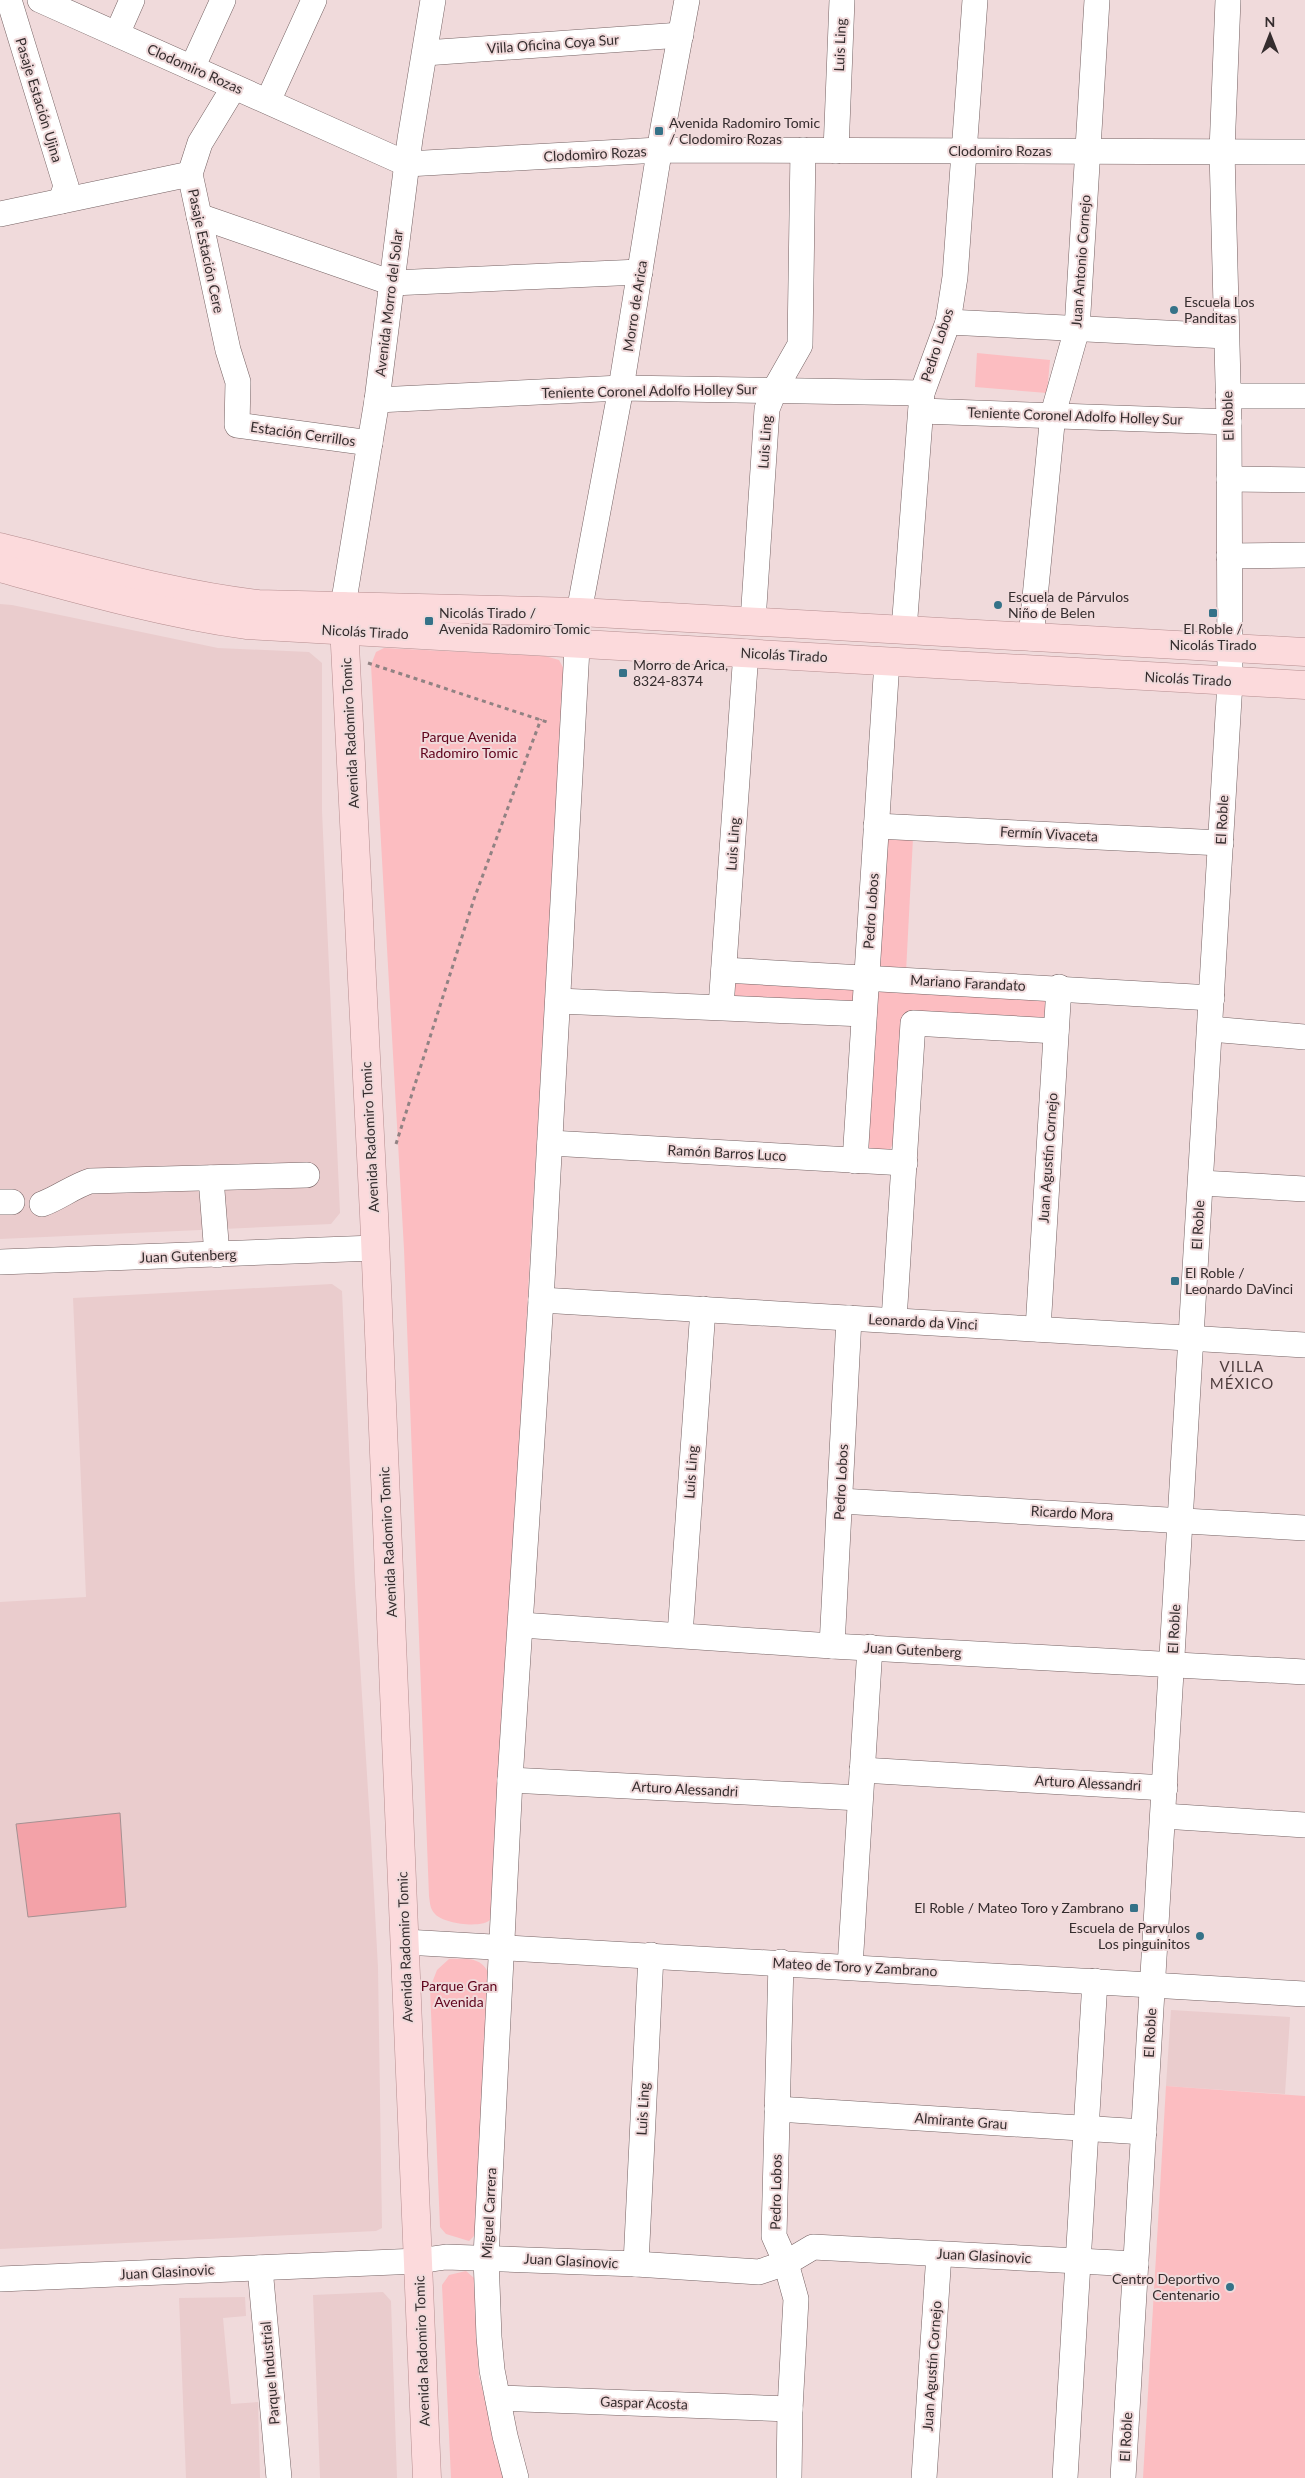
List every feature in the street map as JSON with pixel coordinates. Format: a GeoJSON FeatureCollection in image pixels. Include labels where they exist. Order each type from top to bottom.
{"type":"FeatureCollection","features":[{"type":"Feature","properties":{"kind":"main road","name":"Nicolás Tirado"},"geometry":{"type":"LineString","coordinates":[[0,547],[85,570],[212,599],[258,604],[345,631],[579,612],[1305,652]]}},
{"type":"Feature","properties":{"kind":"main road","name":"Nicolás Tirado"},"geometry":{"type":"LineString","coordinates":[[0,568],[96,595],[200,618],[246,625],[577,642],[1305,685]]}},
{"type":"Feature","properties":{"kind":"main road","name":"Avenida Radomiro Tomic"},"geometry":{"type":"LineString","coordinates":[[345,631],[375,1248],[427,2478]]}},
{"type":"Feature","properties":{"kind":"street","name":"Pasaje Estación Ujina"},"geometry":{"type":"LineString","coordinates":[[9,0],[66,186],[62,200]]}},
{"type":"Feature","properties":{"kind":"street"},"geometry":{"type":"LineString","coordinates":[[117,34],[132,0]]}},
{"type":"Feature","properties":{"kind":"street"},"geometry":{"type":"LineString","coordinates":[[192,68],[223,0]]}},
{"type":"Feature","properties":{"kind":"street"},"geometry":{"type":"LineString","coordinates":[[268,102],[314,0]]}},
{"type":"Feature","properties":{"kind":"street","name":"Avenida Morro del Solar"},"geometry":{"type":"LineString","coordinates":[[345,631],[407,164],[433,0]]}},
{"type":"Feature","properties":{"kind":"street","name":"Morro de Arica"},"geometry":{"type":"LineString","coordinates":[[579,612],[621,388],[659,150],[682,35],[687,0]]}},
{"type":"Feature","properties":{"kind":"street","name":"Luis Ling"},"geometry":{"type":"LineString","coordinates":[[836,151],[842,0]]}},
{"type":"Feature","properties":{"kind":"street","name":"Pedro Lobos"},"geometry":{"type":"LineString","coordinates":[[904,630],[922,402],[948,322],[955,277],[975,0]]}},
{"type":"Feature","properties":{"kind":"street","name":"Juan Antonio Cornejo"},"geometry":{"type":"LineString","coordinates":[[1031,638],[1053,414],[1077,328],[1097,0]]}},
{"type":"Feature","properties":{"kind":"street","name":"El Roble"},"geometry":{"type":"LineString","coordinates":[[1123,2478],[1230,682],[1230,480],[1222,151],[1228,0]]}},
{"type":"Feature","properties":{"kind":"street","name":"Clodomiro Rozas"},"geometry":{"type":"LineString","coordinates":[[45,1],[407,164],[659,150],[1305,152]]}},
{"type":"Feature","properties":{"kind":"street","name":"Villa Oficina Coya Sur"},"geometry":{"type":"LineString","coordinates":[[425,53],[682,35]]}},
{"type":"Feature","properties":{"kind":"street","name":"Pasaje Estación Cere"},"geometry":{"type":"LineString","coordinates":[[234,87],[200,143],[190,174],[228,350],[238,382],[237,424]]}},
{"type":"Feature","properties":{"kind":"street","name":"Luis Ling"},"geometry":{"type":"LineString","coordinates":[[753,621],[768,409],[775,389],[800,345],[804,150]]}},
{"type":"Feature","properties":{"kind":"street"},"geometry":{"type":"LineString","coordinates":[[0,214],[190,174]]}},
{"type":"Feature","properties":{"kind":"street"},"geometry":{"type":"LineString","coordinates":[[199,216],[392,283],[640,272]]}},
{"type":"Feature","properties":{"kind":"street"},"geometry":{"type":"LineString","coordinates":[[948,322],[1226,336]]}},
{"type":"Feature","properties":{"kind":"street","name":"Teniente Coronel Adolfo Holley Sur"},"geometry":{"type":"LineString","coordinates":[[377,400],[621,388],[775,389],[1053,414],[1229,422]]}},
{"type":"Feature","properties":{"kind":"street"},"geometry":{"type":"LineString","coordinates":[[1228,396],[1305,396]]}},
{"type":"Feature","properties":{"kind":"street","name":"Estación Cerrillos"},"geometry":{"type":"LineString","coordinates":[[237,424],[370,443]]}},
{"type":"Feature","properties":{"kind":"street"},"geometry":{"type":"LineString","coordinates":[[1230,480],[1305,480]]}},
{"type":"Feature","properties":{"kind":"street"},"geometry":{"type":"LineString","coordinates":[[1229,556],[1305,555]]}},
{"type":"Feature","properties":{"kind":"street"},"geometry":{"type":"LineString","coordinates":[[501,1946],[541,1300],[579,612]]}},
{"type":"Feature","properties":{"kind":"street","name":"Luis Ling"},"geometry":{"type":"LineString","coordinates":[[721,1007],[746,652]]}},
{"type":"Feature","properties":{"kind":"street","name":"Pedro Lobos"},"geometry":{"type":"LineString","coordinates":[[855,1161],[887,661]]}},
{"type":"Feature","properties":{"kind":"street","name":"Fermín Vivaceta"},"geometry":{"type":"LineString","coordinates":[[876,826],[1221,843]]}},
{"type":"Feature","properties":{"kind":"street","name":"Mariano Farandato"},"geometry":{"type":"LineString","coordinates":[[724,970],[1212,998]]}},
{"type":"Feature","properties":{"kind":"street","name":"Juan Agustín Cornejo"},"geometry":{"type":"LineString","coordinates":[[1038,1329],[1059,988]]}},
{"type":"Feature","properties":{"kind":"street"},"geometry":{"type":"LineString","coordinates":[[558,1001],[864,1014]]}},
{"type":"Feature","properties":{"kind":"street"},"geometry":{"type":"LineString","coordinates":[[894,1320],[913,1023],[1056,1031]]}},
{"type":"Feature","properties":{"kind":"street"},"geometry":{"type":"LineString","coordinates":[[1210,1029],[1305,1036]]}},
{"type":"Feature","properties":{"kind":"street","name":"Ramón Barros Luco"},"geometry":{"type":"LineString","coordinates":[[550,1144],[905,1163]]}},
{"type":"Feature","properties":{"kind":"street"},"geometry":{"type":"LineString","coordinates":[[42,1204],[55,1200],[75,1186],[90,1181],[307,1175]]}},
{"type":"Feature","properties":{"kind":"street"},"geometry":{"type":"LineString","coordinates":[[211,1178],[217,1255]]}},
{"type":"Feature","properties":{"kind":"street"},"geometry":{"type":"LineString","coordinates":[[1201,1183],[1305,1189]]}},
{"type":"Feature","properties":{"kind":"street","name":"Juan Gutenberg"},"geometry":{"type":"LineString","coordinates":[[0,1262],[375,1248]]}},
{"type":"Feature","properties":{"kind":"street","name":"Leonardo da Vinci"},"geometry":{"type":"LineString","coordinates":[[541,1300],[703,1308],[1305,1345]]}},
{"type":"Feature","properties":{"kind":"street","name":"Luis Ling"},"geometry":{"type":"LineString","coordinates":[[680,1635],[703,1308]]}},
{"type":"Feature","properties":{"kind":"street","name":"Pedro Lobos"},"geometry":{"type":"LineString","coordinates":[[832,1646],[850,1318]]}},
{"type":"Feature","properties":{"kind":"street","name":"Ricardo Mora"},"geometry":{"type":"LineString","coordinates":[[840,1501],[1305,1528]]}},
{"type":"Feature","properties":{"kind":"street","name":"Juan Gutenberg"},"geometry":{"type":"LineString","coordinates":[[521,1625],[832,1646],[1305,1672]]}},
{"type":"Feature","properties":{"kind":"street"},"geometry":{"type":"LineString","coordinates":[[850,1967],[870,1648]]}},
{"type":"Feature","properties":{"kind":"street","name":"Arturo Alessandri"},"geometry":{"type":"LineString","coordinates":[[862,1770],[1165,1788]]}},
{"type":"Feature","properties":{"kind":"street","name":"Arturo Alessandri"},"geometry":{"type":"LineString","coordinates":[[510,1780],[860,1798]]}},
{"type":"Feature","properties":{"kind":"street"},"geometry":{"type":"LineString","coordinates":[[1163,1816],[1305,1825]]}},
{"type":"Feature","properties":{"kind":"street","name":"Mateo de Toro y Zambrano"},"geometry":{"type":"LineString","coordinates":[[405,1942],[780,1962],[1305,1994]]}},
{"type":"Feature","properties":{"kind":"street","name":"Miguel Carrera"},"geometry":{"type":"LineString","coordinates":[[501,1946],[486,2257],[489,2337],[498,2398],[516,2478]]}},
{"type":"Feature","properties":{"kind":"street","name":"Luis Ling"},"geometry":{"type":"LineString","coordinates":[[636,2264],[651,1955]]}},
{"type":"Feature","properties":{"kind":"street","name":"Pedro Lobos"},"geometry":{"type":"LineString","coordinates":[[780,1962],[774,2236],[786,2263],[796,2299],[790,2409],[789,2478]]}},
{"type":"Feature","properties":{"kind":"street"},"geometry":{"type":"LineString","coordinates":[[1064,2478],[1095,1981]]}},
{"type":"Feature","properties":{"kind":"street","name":"Almirante Grau"},"geometry":{"type":"LineString","coordinates":[[777,2109],[1086,2130],[1144,2132]]}},
{"type":"Feature","properties":{"kind":"street","name":"Juan Glasinovic"},"geometry":{"type":"LineString","coordinates":[[0,2279],[418,2261],[446,2256],[636,2264],[759,2272],[786,2263],[813,2247],[1136,2264]]}},
{"type":"Feature","properties":{"kind":"street","name":"Juan Agustín Cornejo"},"geometry":{"type":"LineString","coordinates":[[924,2478],[939,2254]]}},
{"type":"Feature","properties":{"kind":"street","name":"Parque Industrial"},"geometry":{"type":"LineString","coordinates":[[260,2268],[279,2478]]}},
{"type":"Feature","properties":{"kind":"street","name":"Gaspar Acosta"},"geometry":{"type":"LineString","coordinates":[[498,2398],[790,2409]]}},
{"type":"Feature","properties":{"kind":"path"},"geometry":{"type":"LineString","coordinates":[[345,631],[572,733]]}},
{"type":"Feature","properties":{"kind":"path"},"geometry":{"type":"LineString","coordinates":[[393,1152],[474,899],[540,719]]}},
{"type":"Feature","properties":{"kind":"shaded area"},"geometry":{"type":"Polygon","coordinates":[[[0,604],[218,648],[309,652],[322,663],[322,811],[340,1213],[331,1224],[0,1239],[0,604]]]}},
{"type":"Feature","properties":{"kind":"shaded area"},"geometry":{"type":"Polygon","coordinates":[[[332,1284],[342,1291],[355,1584],[378,1968],[382,2228],[376,2231],[0,2249],[0,1602],[86,1597],[73,1298],[332,1284]]]}},
{"type":"Feature","properties":{"kind":"shaded area"},"geometry":{"type":"Polygon","coordinates":[[[1171,2010],[1290,2017],[1285,2094],[1166,2086],[1171,2010]]]}},
{"type":"Feature","properties":{"kind":"shaded area"},"geometry":{"type":"Polygon","coordinates":[[[383,2292],[391,2301],[397,2478],[320,2478],[313,2295],[383,2292]]]}},
{"type":"Feature","properties":{"kind":"shaded area"},"geometry":{"type":"Polygon","coordinates":[[[245,2297],[246,2316],[223,2318],[231,2404],[258,2402],[260,2478],[186,2478],[179,2298],[245,2297]]]}},
{"type":"Feature","properties":{"kind":"green space"},"geometry":{"type":"Polygon","coordinates":[[[977,353],[1050,360],[1047,393],[975,387],[977,353]]]}},
{"type":"Feature","properties":{"kind":"green space","name":"Parque Avenida Radomiro Tomic"},"geometry":{"type":"Polygon","coordinates":[[[384,648],[545,656],[559,660],[565,671],[530,1255],[496,1904],[491,1919],[480,1924],[455,1923],[440,1917],[432,1910],[429,1896],[404,1249],[371,665],[376,652],[384,648]]]}},
{"type":"Feature","properties":{"kind":"green space"},"geometry":{"type":"Polygon","coordinates":[[[885,837],[913,838],[906,972],[878,970],[885,837]]]}},
{"type":"Feature","properties":{"kind":"green space"},"geometry":{"type":"Polygon","coordinates":[[[732,977],[855,985],[854,1007],[731,999],[732,977]]]}},
{"type":"Feature","properties":{"kind":"green space"},"geometry":{"type":"Polygon","coordinates":[[[888,987],[1046,1001],[1044,1017],[1038,1023],[907,1013],[893,1144],[888,1153],[868,1152],[877,993],[888,987]]]}},
{"type":"Feature","properties":{"kind":"green space","name":"Parque Gran Avenida"},"geometry":{"type":"Polygon","coordinates":[[[449,1959],[467,1959],[478,1962],[482,1964],[489,1975],[475,2235],[469,2241],[446,2234],[440,2227],[430,1988],[437,1970],[449,1959]]]}},
{"type":"Feature","properties":{"kind":"green space","name":"Centro Deportivo Centenario"},"geometry":{"type":"Polygon","coordinates":[[[1166,2086],[1305,2096],[1305,2478],[1143,2478],[1166,2086]]]}},
{"type":"Feature","properties":{"kind":"green space"},"geometry":{"type":"Polygon","coordinates":[[[466,2271],[474,2278],[479,2377],[507,2478],[451,2478],[442,2285],[449,2275],[466,2271]]]}},
{"type":"Feature","properties":{"kind":"building"},"geometry":{"type":"Polygon","coordinates":[[[120,1813],[126,1907],[28,1917],[16,1824],[120,1813]]]}},
{"type":"Feature","properties":{"kind":"place","name":"Avenida Radomiro Tomic / Clodomiro Rozas"},"geometry":{"type":"Point","coordinates":[659,131]}},
{"type":"Feature","properties":{"kind":"place","name":"Escuela Los Panditas"},"geometry":{"type":"Point","coordinates":[1174,310]}},
{"type":"Feature","properties":{"kind":"place","name":"Escuela de Párvulos Niño de Belen"},"geometry":{"type":"Point","coordinates":[998,605]}},
{"type":"Feature","properties":{"kind":"place","name":"El Roble / Nicolás Tirado"},"geometry":{"type":"Point","coordinates":[1213,613]}},
{"type":"Feature","properties":{"kind":"place","name":"Nicolás Tirado / Avenida Radomiro Tomic"},"geometry":{"type":"Point","coordinates":[429,621]}},
{"type":"Feature","properties":{"kind":"place","name":"Morro de Arica, 8324-8374"},"geometry":{"type":"Point","coordinates":[623,673]}},
{"type":"Feature","properties":{"kind":"place","name":"El Roble / Leonardo DaVinci"},"geometry":{"type":"Point","coordinates":[1175,1281]}},
{"type":"Feature","properties":{"kind":"place","name":"El Roble / Mateo Toro y Zambrano"},"geometry":{"type":"Point","coordinates":[1134,1908]}},
{"type":"Feature","properties":{"kind":"place","name":"Escuela de Parvulos Los pinguinitos"},"geometry":{"type":"Point","coordinates":[1200,1936]}},
{"type":"Feature","properties":{"kind":"place","name":"Centro Deportivo Centenario"},"geometry":{"type":"Point","coordinates":[1230,2287]}},
{"type":"Feature","properties":{"kind":"district","name":"VILLA MÉXICO"},"geometry":{"type":"Point","coordinates":[1242,1376]}}]}
